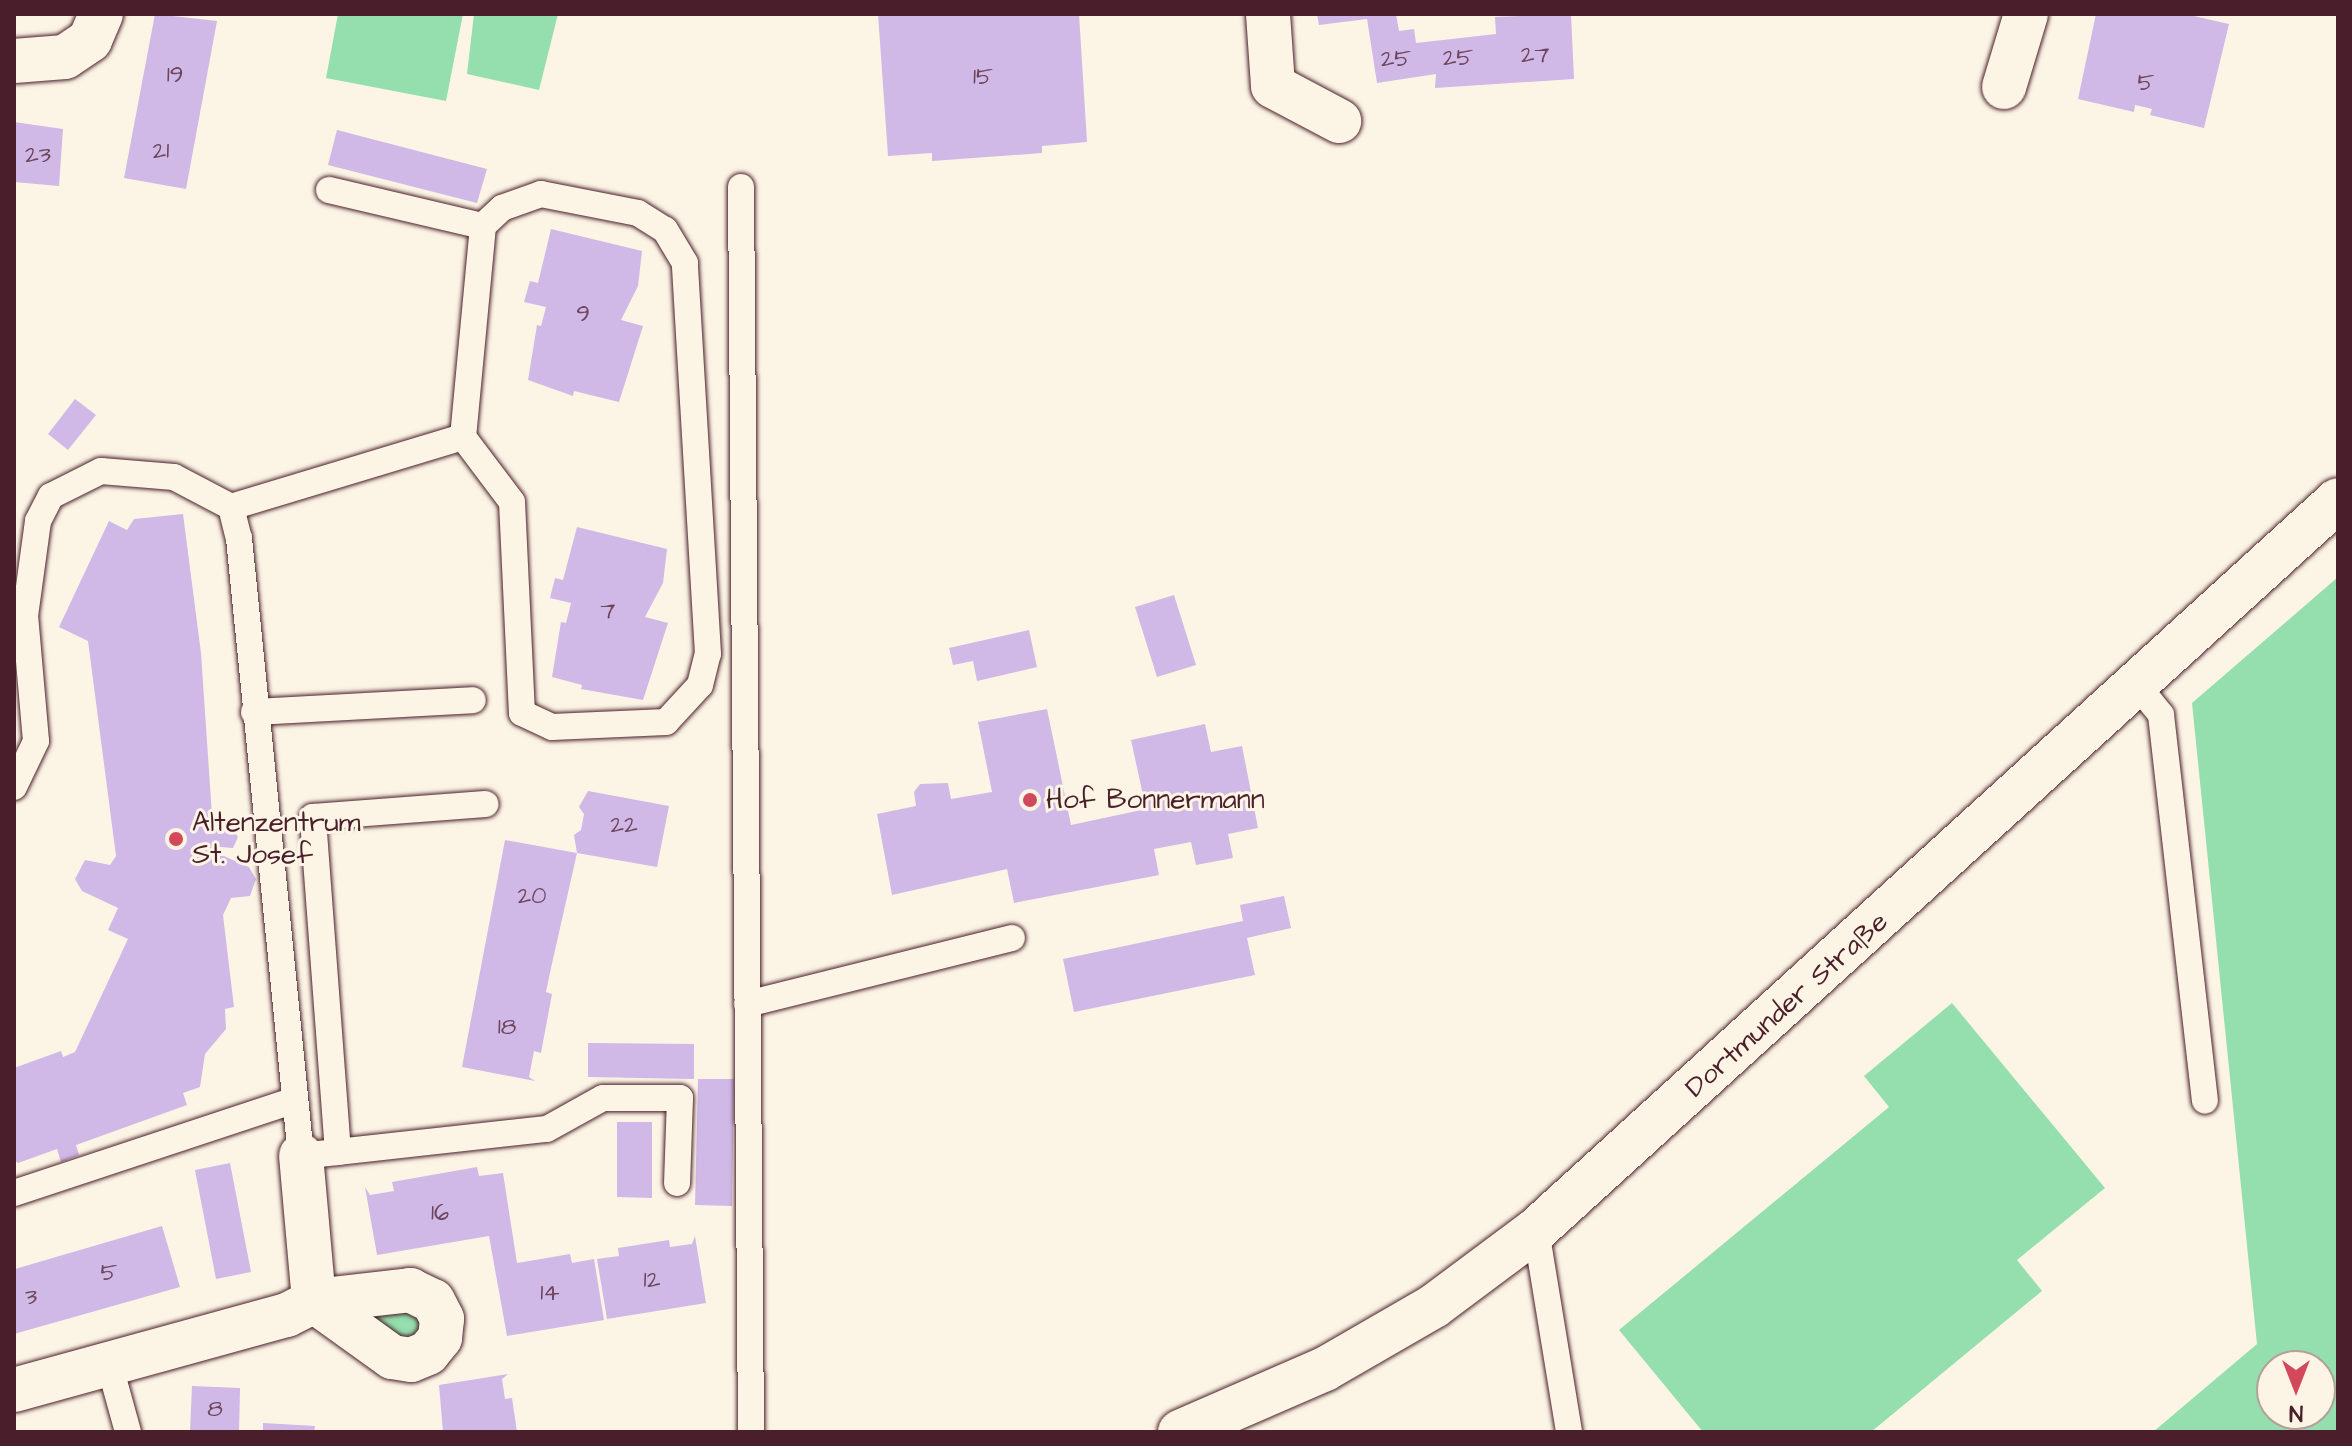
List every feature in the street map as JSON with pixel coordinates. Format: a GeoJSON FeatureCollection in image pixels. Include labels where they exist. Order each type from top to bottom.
{"type":"FeatureCollection","features":[{"type":"Feature","properties":{"kind":"main road"},"geometry":{"type":"LineString","coordinates":[[14,61],[65,57],[90,40],[101,14]]}},
{"type":"Feature","properties":{"kind":"main road"},"geometry":{"type":"LineString","coordinates":[[1268,14],[1273,86],[1339,121]]}},
{"type":"Feature","properties":{"kind":"main road"},"geometry":{"type":"LineString","coordinates":[[2004,87],[2026,14]]}},
{"type":"Feature","properties":{"kind":"main road","name":"Dortmunder Straße"},"geometry":{"type":"LineString","coordinates":[[1180,1432],[1325,1369],[1434,1306],[1536,1230],[2338,500]]}},
{"type":"Feature","properties":{"kind":"main road"},"geometry":{"type":"LineString","coordinates":[[14,1390],[287,1315],[314,1301],[319,1154]]}},
{"type":"Feature","properties":{"kind":"lane"},"geometry":{"type":"LineString","coordinates":[[741,187],[751,1432]]}},
{"type":"Feature","properties":{"kind":"lane"},"geometry":{"type":"LineString","coordinates":[[329,190],[483,226]]}},
{"type":"Feature","properties":{"kind":"lane"},"geometry":{"type":"LineString","coordinates":[[541,194],[638,213],[665,230],[685,263],[708,654],[700,685],[666,722],[552,727],[522,713],[512,502],[463,437],[483,226],[502,208],[541,194]]}},
{"type":"Feature","properties":{"kind":"lane"},"geometry":{"type":"LineString","coordinates":[[14,787],[36,741],[25,616],[38,521],[51,496],[101,471],[174,477],[231,507],[463,437]]}},
{"type":"Feature","properties":{"kind":"lane"},"geometry":{"type":"LineString","coordinates":[[231,507],[239,538],[292,1101],[319,1154]]}},
{"type":"Feature","properties":{"kind":"lane"},"geometry":{"type":"LineString","coordinates":[[2137,685],[2161,715],[2205,1100]]}},
{"type":"Feature","properties":{"kind":"lane"},"geometry":{"type":"LineString","coordinates":[[254,712],[473,700]]}},
{"type":"Feature","properties":{"kind":"lane"},"geometry":{"type":"LineString","coordinates":[[319,1154],[313,817],[486,804]]}},
{"type":"Feature","properties":{"kind":"lane"},"geometry":{"type":"LineString","coordinates":[[747,1004],[1012,938]]}},
{"type":"Feature","properties":{"kind":"lane"},"geometry":{"type":"LineString","coordinates":[[319,1154],[547,1129],[603,1098],[680,1098],[677,1183]]}},
{"type":"Feature","properties":{"kind":"lane"},"geometry":{"type":"LineString","coordinates":[[14,1193],[292,1101]]}},
{"type":"Feature","properties":{"kind":"lane"},"geometry":{"type":"LineString","coordinates":[[1536,1230],[1569,1432]]}},
{"type":"Feature","properties":{"kind":"lane"},"geometry":{"type":"LineString","coordinates":[[109,1363],[128,1432]]}},
{"type":"Feature","properties":{"kind":"green space"},"geometry":{"type":"Polygon","coordinates":[[[338,14],[463,14],[446,101],[326,78],[338,14]]]}},
{"type":"Feature","properties":{"kind":"green space"},"geometry":{"type":"Polygon","coordinates":[[[474,14],[558,14],[539,90],[467,74],[474,14]]]}},
{"type":"Feature","properties":{"kind":"green space"},"geometry":{"type":"Polygon","coordinates":[[[2338,577],[2338,1432],[2153,1432],[2257,1344],[2192,703],[2338,577]]]}},
{"type":"Feature","properties":{"kind":"green space"},"geometry":{"type":"Polygon","coordinates":[[[1952,1003],[2105,1188],[2017,1260],[2042,1291],[1871,1432],[1703,1432],[1619,1330],[1889,1107],[1864,1076],[1952,1003]]]}},
{"type":"Feature","properties":{"kind":"green space"},"geometry":{"type":"Polygon","coordinates":[[[367,1305],[412,1314],[421,1323],[419,1336],[407,1341],[365,1317],[367,1305]]]}},
{"type":"Feature","properties":{"kind":"building"},"geometry":{"type":"Polygon","coordinates":[[[155,14],[217,21],[186,189],[124,178],[155,14]]]}},
{"type":"Feature","properties":{"kind":"building"},"geometry":{"type":"Polygon","coordinates":[[[878,14],[1079,14],[1087,142],[1042,146],[1042,153],[932,161],[932,153],[888,156],[878,14]]]}},
{"type":"Feature","properties":{"kind":"building"},"geometry":{"type":"Polygon","coordinates":[[[1317,14],[1396,14],[1399,31],[1414,29],[1416,43],[1496,34],[1495,17],[1571,14],[1574,79],[1435,88],[1436,74],[1377,83],[1367,19],[1319,25],[1317,14]]]}},
{"type":"Feature","properties":{"kind":"building"},"geometry":{"type":"Polygon","coordinates":[[[2096,14],[2185,14],[2229,24],[2204,128],[2150,115],[2152,109],[2144,107],[2135,105],[2134,112],[2078,99],[2096,14]]]}},
{"type":"Feature","properties":{"kind":"building"},"geometry":{"type":"Polygon","coordinates":[[[14,122],[63,129],[59,186],[14,182],[14,122]]]}},
{"type":"Feature","properties":{"kind":"building"},"geometry":{"type":"Polygon","coordinates":[[[337,130],[487,169],[477,203],[328,165],[337,130]]]}},
{"type":"Feature","properties":{"kind":"building"},"geometry":{"type":"Polygon","coordinates":[[[551,229],[642,251],[638,286],[621,320],[643,326],[619,402],[574,391],[573,396],[528,380],[537,325],[541,326],[546,307],[524,302],[530,281],[538,283],[551,229]]]}},
{"type":"Feature","properties":{"kind":"building"},"geometry":{"type":"Polygon","coordinates":[[[75,399],[96,415],[68,450],[48,434],[75,399]]]}},
{"type":"Feature","properties":{"kind":"building","name":"Altenzentrum St. Josef"},"geometry":{"type":"Polygon","coordinates":[[[183,514],[201,653],[213,830],[231,827],[238,837],[233,848],[220,847],[217,853],[249,867],[256,879],[250,896],[231,898],[223,915],[234,1007],[225,1009],[226,1029],[205,1054],[200,1087],[183,1093],[187,1105],[76,1145],[79,1155],[61,1162],[57,1149],[18,1163],[14,1160],[14,1068],[61,1051],[63,1057],[75,1052],[128,939],[108,930],[118,908],[82,891],[75,879],[85,860],[110,865],[116,856],[88,641],[59,627],[109,521],[127,530],[134,519],[183,514]]]}},
{"type":"Feature","properties":{"kind":"building"},"geometry":{"type":"Polygon","coordinates":[[[577,527],[667,549],[663,583],[645,617],[668,623],[643,700],[581,689],[582,685],[552,677],[561,622],[566,623],[571,603],[550,598],[555,578],[563,580],[577,527]]]}},
{"type":"Feature","properties":{"kind":"building"},"geometry":{"type":"Polygon","coordinates":[[[1174,595],[1196,665],[1157,677],[1135,607],[1174,595]]]}},
{"type":"Feature","properties":{"kind":"building"},"geometry":{"type":"Polygon","coordinates":[[[1029,630],[1037,667],[977,681],[973,661],[953,665],[949,648],[1029,630]]]}},
{"type":"Feature","properties":{"kind":"building"},"geometry":{"type":"Polygon","coordinates":[[[1047,709],[1071,825],[1146,809],[1131,740],[1205,724],[1211,752],[1242,746],[1258,828],[1228,834],[1233,858],[1196,865],[1191,842],[1154,849],[1159,875],[1014,903],[1007,869],[892,895],[877,814],[916,806],[914,792],[920,784],[948,783],[951,799],[992,792],[978,722],[1047,709]]]}},
{"type":"Feature","properties":{"kind":"building"},"geometry":{"type":"Polygon","coordinates":[[[588,791],[669,806],[657,867],[577,853],[574,835],[581,830],[584,814],[579,807],[588,791]]]}},
{"type":"Feature","properties":{"kind":"building"},"geometry":{"type":"Polygon","coordinates":[[[505,840],[577,853],[546,992],[552,994],[541,1053],[534,1051],[529,1077],[535,1081],[462,1067],[505,840]]]}},
{"type":"Feature","properties":{"kind":"building"},"geometry":{"type":"Polygon","coordinates":[[[1284,896],[1291,928],[1247,938],[1255,975],[1074,1012],[1063,959],[1243,921],[1240,905],[1284,896]]]}},
{"type":"Feature","properties":{"kind":"building"},"geometry":{"type":"Polygon","coordinates":[[[588,1043],[694,1044],[694,1079],[588,1077],[588,1043]]]}},
{"type":"Feature","properties":{"kind":"building"},"geometry":{"type":"Polygon","coordinates":[[[698,1079],[734,1079],[732,1206],[695,1205],[698,1079]]]}},
{"type":"Feature","properties":{"kind":"building"},"geometry":{"type":"Polygon","coordinates":[[[617,1122],[652,1122],[652,1198],[617,1197],[617,1122]]]}},
{"type":"Feature","properties":{"kind":"building"},"geometry":{"type":"Polygon","coordinates":[[[230,1163],[251,1272],[216,1279],[195,1170],[230,1163]]]}},
{"type":"Feature","properties":{"kind":"building"},"geometry":{"type":"Polygon","coordinates":[[[477,1167],[479,1176],[503,1173],[517,1263],[570,1254],[572,1263],[594,1259],[604,1320],[507,1336],[489,1236],[377,1255],[365,1187],[370,1195],[394,1191],[392,1182],[477,1167]]]}},
{"type":"Feature","properties":{"kind":"building"},"geometry":{"type":"Polygon","coordinates":[[[162,1226],[180,1287],[14,1334],[15,1269],[162,1226]]]}},
{"type":"Feature","properties":{"kind":"building"},"geometry":{"type":"Polygon","coordinates":[[[695,1236],[706,1303],[607,1319],[597,1259],[619,1256],[618,1248],[669,1240],[670,1247],[692,1244],[695,1236]]]}},
{"type":"Feature","properties":{"kind":"building"},"geometry":{"type":"Polygon","coordinates":[[[508,1374],[502,1379],[505,1399],[512,1398],[517,1432],[443,1432],[439,1385],[508,1374]]]}},
{"type":"Feature","properties":{"kind":"building"},"geometry":{"type":"Polygon","coordinates":[[[192,1386],[240,1388],[239,1432],[190,1432],[192,1386]]]}},
{"type":"Feature","properties":{"kind":"building"},"geometry":{"type":"Polygon","coordinates":[[[263,1423],[315,1426],[314,1432],[263,1432],[263,1423]]]}},
{"type":"Feature","properties":{"kind":"place","name":"Hof Bonnermann"},"geometry":{"type":"Point","coordinates":[1030,800]}},
{"type":"Feature","properties":{"kind":"place","name":"Altenzentrum St. Josef"},"geometry":{"type":"Point","coordinates":[176,839]}}]}
